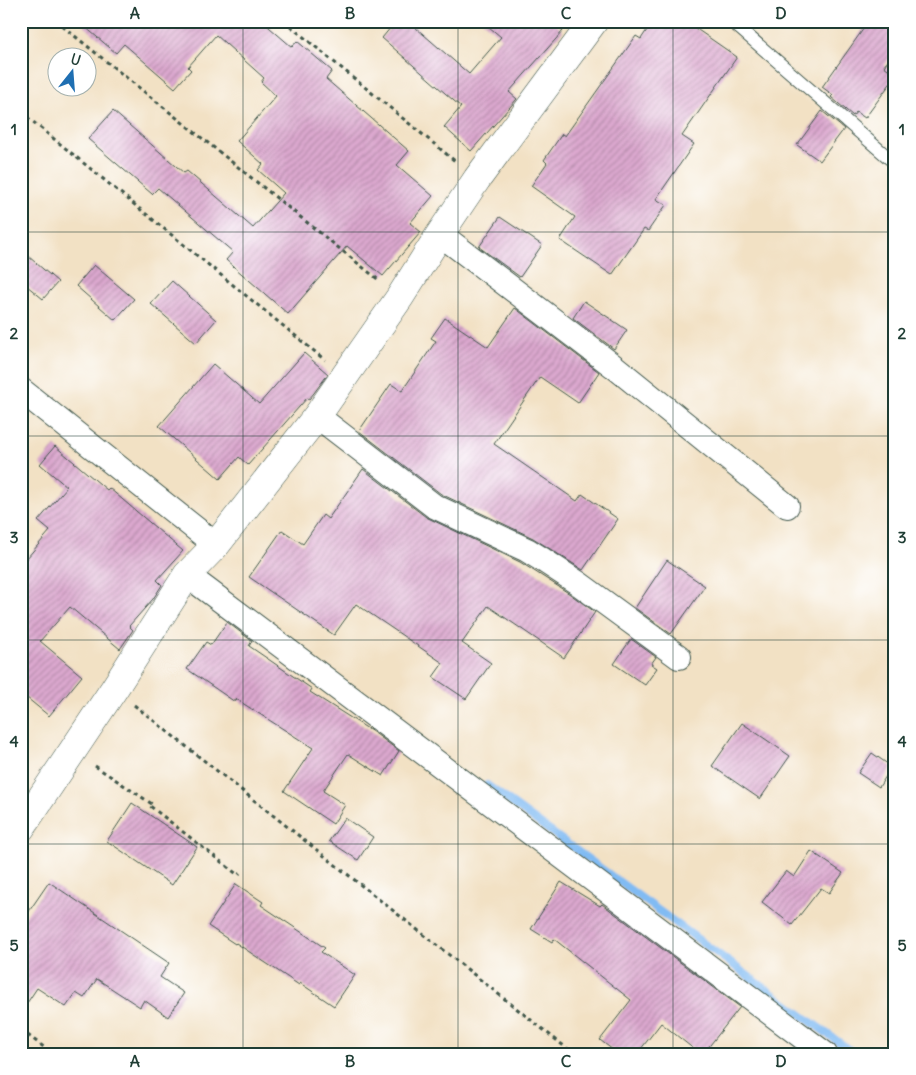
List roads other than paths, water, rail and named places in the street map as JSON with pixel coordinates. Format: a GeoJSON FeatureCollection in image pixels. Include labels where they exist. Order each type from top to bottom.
{"type":"FeatureCollection","features":[{"type":"Feature","properties":{"kind":"main road"},"geometry":{"type":"LineString","coordinates":[[21,828],[114,689],[187,575],[216,546],[317,416],[400,297],[477,179],[594,21]]}},
{"type":"Feature","properties":{"kind":"street"},"geometry":{"type":"LineString","coordinates":[[440,234],[616,368],[787,506]]}},
{"type":"Feature","properties":{"kind":"street"},"geometry":{"type":"LineString","coordinates":[[21,390],[216,546]]}},
{"type":"Feature","properties":{"kind":"street"},"geometry":{"type":"LineString","coordinates":[[317,416],[434,506],[544,560],[680,657]]}},
{"type":"Feature","properties":{"kind":"street"},"geometry":{"type":"LineString","coordinates":[[187,575],[825,1054]]}},
{"type":"Feature","properties":{"kind":"lane"},"geometry":{"type":"LineString","coordinates":[[732,21],[891,158],[890,159],[732,21]]}},
{"type":"Feature","properties":{"kind":"waterway"},"geometry":{"type":"LineString","coordinates":[[487,785],[855,1054]]}}]}
